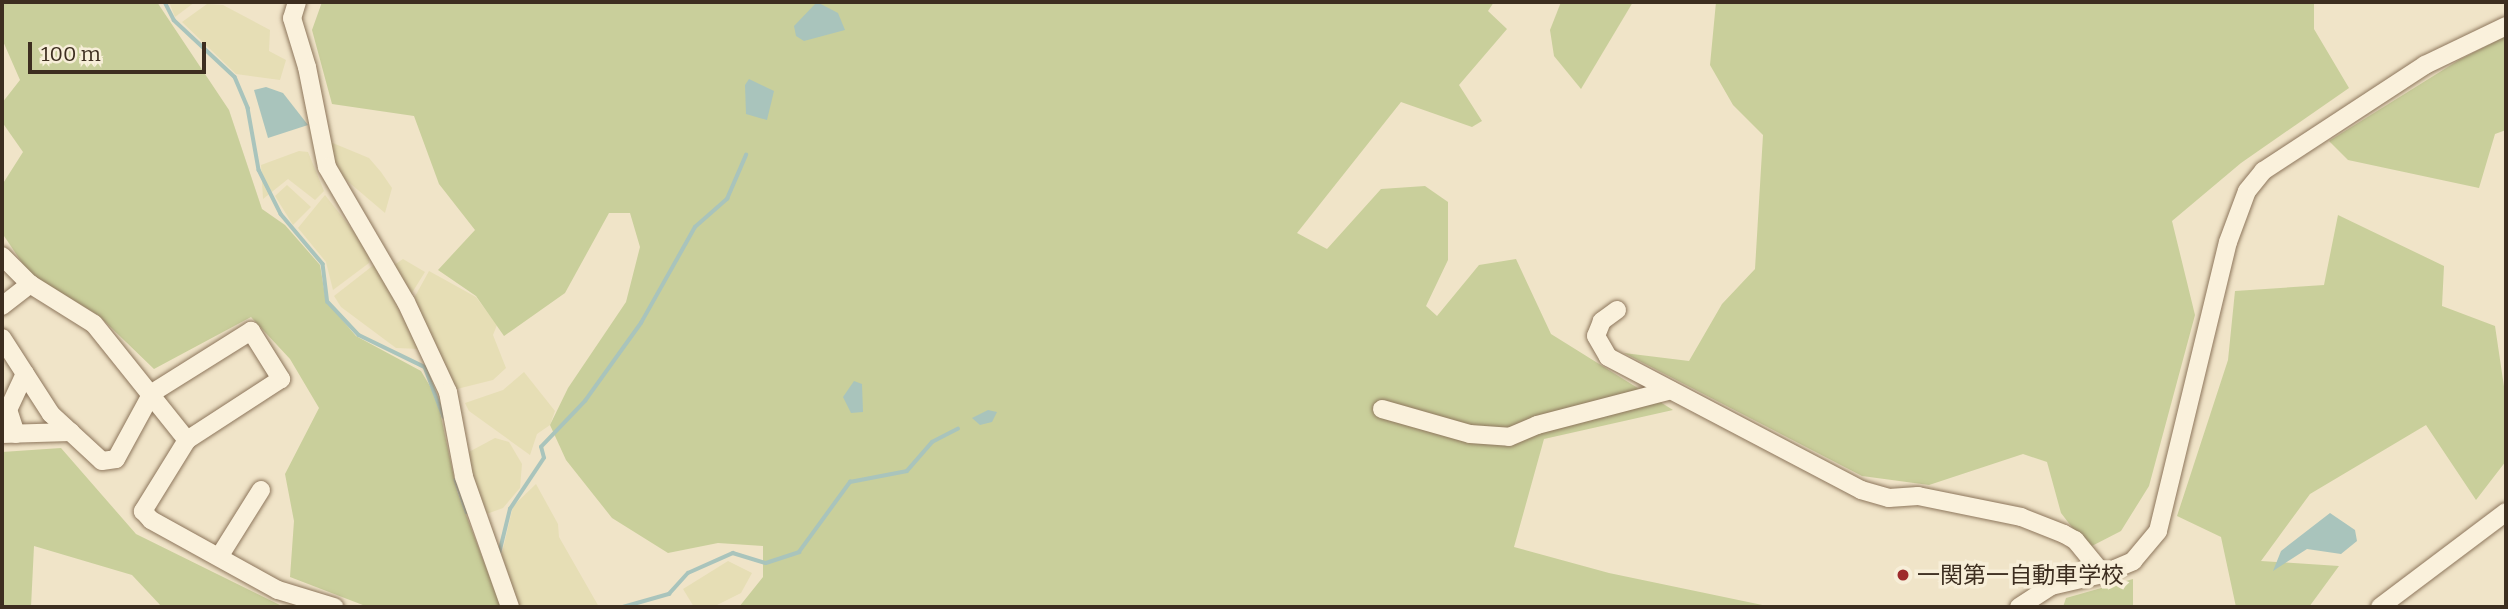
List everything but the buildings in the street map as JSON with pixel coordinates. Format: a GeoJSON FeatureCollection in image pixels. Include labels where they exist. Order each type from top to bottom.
{"type":"FeatureCollection","features":[{"type":"Feature","properties":{"kind":"street"},"geometry":{"type":"LineString","coordinates":[[298,2],[292,18],[327,167],[406,302],[448,392],[464,477],[510,607]]}},
{"type":"Feature","properties":{"kind":"street"},"geometry":{"type":"LineString","coordinates":[[2019,607],[2051,586],[2103,574],[2133,561],[2147,548],[2165,512],[2228,242],[2247,191],[2281,158],[2425,65],[2506,26]]}},
{"type":"Feature","properties":{"kind":"street"},"geometry":{"type":"LineString","coordinates":[[2,256],[30,284],[94,324],[187,440]]}},
{"type":"Feature","properties":{"kind":"street"},"geometry":{"type":"LineString","coordinates":[[2,306],[30,284]]}},
{"type":"Feature","properties":{"kind":"street"},"geometry":{"type":"LineString","coordinates":[[1617,310],[1602,321],[1596,336],[1599,347],[1608,358],[1861,490],[1889,498],[1918,496],[2021,517],[2064,534],[2075,540],[2103,574]]}},
{"type":"Feature","properties":{"kind":"street"},"geometry":{"type":"LineString","coordinates":[[2,338],[51,414],[102,461],[116,459],[152,393],[251,331],[281,379],[187,440],[143,511],[151,520],[278,590],[334,607]]}},
{"type":"Feature","properties":{"kind":"street"},"geometry":{"type":"LineString","coordinates":[[25,374],[8,410],[9,434],[71,432]]}},
{"type":"Feature","properties":{"kind":"street"},"geometry":{"type":"LineString","coordinates":[[1382,409],[1470,434],[1509,437],[1537,425],[1671,390]]}},
{"type":"Feature","properties":{"kind":"street"},"geometry":{"type":"LineString","coordinates":[[219,557],[261,490]]}},
{"type":"Feature","properties":{"kind":"street"},"geometry":{"type":"LineString","coordinates":[[2380,607],[2506,512]]}},
{"type":"Feature","properties":{"kind":"shaded area"},"geometry":{"type":"Polygon","coordinates":[[[169,2],[195,2],[175,17],[169,2]]]}},
{"type":"Feature","properties":{"kind":"shaded area"},"geometry":{"type":"Polygon","coordinates":[[[207,4],[223,5],[270,30],[269,51],[286,60],[280,80],[236,74],[182,22],[207,4]]]}},
{"type":"Feature","properties":{"kind":"shaded area"},"geometry":{"type":"Polygon","coordinates":[[[328,141],[369,158],[381,172],[392,188],[385,213],[332,168],[328,141]]]}},
{"type":"Feature","properties":{"kind":"shaded area"},"geometry":{"type":"Polygon","coordinates":[[[299,151],[308,152],[324,191],[315,200],[288,179],[263,199],[261,165],[299,151]]]}},
{"type":"Feature","properties":{"kind":"shaded area"},"geometry":{"type":"Polygon","coordinates":[[[287,185],[311,207],[293,225],[275,196],[287,185]]]}},
{"type":"Feature","properties":{"kind":"shaded area"},"geometry":{"type":"Polygon","coordinates":[[[325,195],[369,251],[369,263],[333,290],[326,262],[298,228],[325,195]]]}},
{"type":"Feature","properties":{"kind":"shaded area"},"geometry":{"type":"Polygon","coordinates":[[[403,259],[425,272],[410,296],[394,265],[403,259]]]}},
{"type":"Feature","properties":{"kind":"shaded area"},"geometry":{"type":"Polygon","coordinates":[[[375,264],[420,349],[396,348],[341,307],[334,296],[375,264]]]}},
{"type":"Feature","properties":{"kind":"shaded area"},"geometry":{"type":"Polygon","coordinates":[[[429,271],[476,297],[497,325],[493,335],[506,368],[493,380],[457,389],[413,300],[429,271]]]}},
{"type":"Feature","properties":{"kind":"shaded area"},"geometry":{"type":"Polygon","coordinates":[[[524,372],[555,411],[550,425],[537,434],[530,455],[469,411],[465,403],[503,390],[524,372]]]}},
{"type":"Feature","properties":{"kind":"shaded area"},"geometry":{"type":"Polygon","coordinates":[[[495,438],[509,442],[522,464],[520,488],[503,508],[481,516],[467,453],[495,438]]]}},
{"type":"Feature","properties":{"kind":"shaded area"},"geometry":{"type":"Polygon","coordinates":[[[536,484],[558,524],[559,537],[599,607],[518,607],[499,566],[513,506],[536,484]]]}},
{"type":"Feature","properties":{"kind":"shaded area"},"geometry":{"type":"Polygon","coordinates":[[[728,561],[752,573],[741,593],[713,607],[694,607],[683,589],[728,561]]]}},
{"type":"Feature","properties":{"kind":"green space"},"geometry":{"type":"Polygon","coordinates":[[[157,2],[229,110],[262,209],[285,225],[320,265],[326,301],[356,336],[421,371],[437,398],[457,491],[501,607],[368,607],[290,577],[294,521],[285,474],[319,408],[290,359],[251,317],[154,369],[98,315],[29,273],[2,233],[2,185],[23,152],[2,122],[2,103],[20,80],[2,39],[2,4],[157,2]]]}},
{"type":"Feature","properties":{"kind":"green space"},"geometry":{"type":"Polygon","coordinates":[[[322,2],[1494,2],[1488,11],[1507,29],[1459,85],[1482,121],[1472,127],[1401,102],[1297,233],[1327,249],[1381,189],[1425,186],[1448,202],[1448,260],[1426,306],[1437,316],[1479,265],[1516,259],[1551,334],[1673,410],[1544,439],[1514,547],[1609,573],[1772,607],[739,607],[763,577],[763,546],[718,543],[668,553],[612,518],[566,460],[550,425],[568,388],[626,302],[640,247],[630,213],[609,213],[565,293],[504,336],[476,296],[438,270],[475,230],[439,184],[414,116],[332,104],[312,30],[322,2]]]}},
{"type":"Feature","properties":{"kind":"green space"},"geometry":{"type":"Polygon","coordinates":[[[1561,2],[1633,2],[1581,89],[1554,56],[1550,30],[1561,2]]]}},
{"type":"Feature","properties":{"kind":"green space"},"geometry":{"type":"Polygon","coordinates":[[[1716,2],[2314,2],[2314,29],[2349,88],[2241,163],[2172,221],[2195,315],[2149,486],[2121,531],[2088,548],[2061,513],[2047,462],[2023,454],[1929,485],[1862,476],[1624,353],[1689,361],[1722,304],[1755,269],[1763,135],[1733,105],[1710,65],[1716,2]]]}},
{"type":"Feature","properties":{"kind":"green space"},"geometry":{"type":"Polygon","coordinates":[[[2506,36],[2506,130],[2495,134],[2479,188],[2348,160],[2329,141],[2459,60],[2506,36]]]}},
{"type":"Feature","properties":{"kind":"green space"},"geometry":{"type":"Polygon","coordinates":[[[2338,215],[2444,266],[2442,306],[2495,326],[2506,400],[2506,461],[2476,500],[2426,425],[2310,494],[2261,561],[2339,566],[2309,607],[2236,607],[2221,537],[2177,516],[2228,360],[2235,291],[2324,285],[2338,215]]]}},
{"type":"Feature","properties":{"kind":"green space"},"geometry":{"type":"Polygon","coordinates":[[[61,448],[136,534],[284,607],[162,607],[132,575],[34,546],[31,607],[2,606],[2,452],[61,448]]]}},
{"type":"Feature","properties":{"kind":"green space"},"geometry":{"type":"Polygon","coordinates":[[[2133,579],[2133,607],[2063,607],[2066,598],[2133,579]]]}},
{"type":"Feature","properties":{"kind":"water"},"geometry":{"type":"Polygon","coordinates":[[[817,2],[838,13],[845,30],[804,41],[796,36],[794,26],[817,2]]]}},
{"type":"Feature","properties":{"kind":"water"},"geometry":{"type":"Polygon","coordinates":[[[749,79],[774,91],[767,120],[746,114],[745,85],[749,79]]]}},
{"type":"Feature","properties":{"kind":"water"},"geometry":{"type":"Polygon","coordinates":[[[266,87],[283,93],[308,125],[268,138],[254,90],[266,87]]]}},
{"type":"Feature","properties":{"kind":"water"},"geometry":{"type":"Polygon","coordinates":[[[854,381],[862,384],[863,412],[851,413],[843,397],[854,381]]]}},
{"type":"Feature","properties":{"kind":"water"},"geometry":{"type":"Polygon","coordinates":[[[988,410],[997,412],[992,422],[980,425],[972,418],[988,410]]]}},
{"type":"Feature","properties":{"kind":"water"},"geometry":{"type":"Polygon","coordinates":[[[2330,513],[2355,530],[2357,541],[2341,554],[2307,549],[2273,571],[2281,551],[2330,513]]]}},
{"type":"Feature","properties":{"kind":"waterway"},"geometry":{"type":"LineString","coordinates":[[165,2],[174,20],[235,77],[248,108],[259,170],[281,214],[323,264],[328,302],[359,335],[425,367],[444,417]]}},
{"type":"Feature","properties":{"kind":"waterway"},"geometry":{"type":"LineString","coordinates":[[499,554],[510,509],[544,458],[541,447],[585,401],[641,323],[695,227],[727,199],[746,155]]}},
{"type":"Feature","properties":{"kind":"waterway"},"geometry":{"type":"LineString","coordinates":[[623,607],[669,594],[688,573],[733,553],[766,563],[799,552],[850,482],[907,471],[932,442],[958,429]]}},
{"type":"Feature","properties":{"kind":"waterway"},"geometry":{"type":"LineString","coordinates":[[456,480],[467,512]]}},
{"type":"Feature","properties":{"kind":"place","name":"一関第一自動車学校"},"geometry":{"type":"Point","coordinates":[1903,575]}}]}
